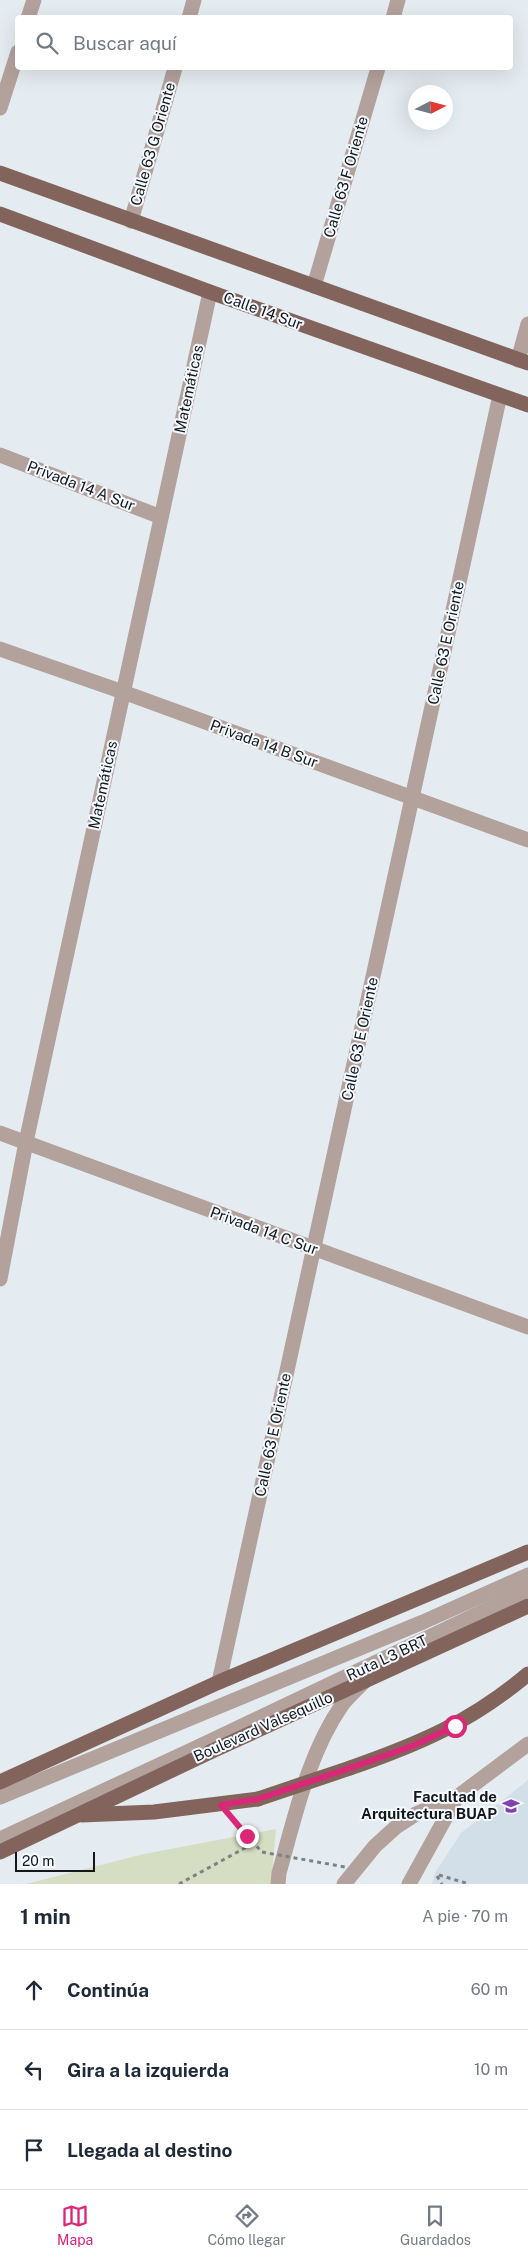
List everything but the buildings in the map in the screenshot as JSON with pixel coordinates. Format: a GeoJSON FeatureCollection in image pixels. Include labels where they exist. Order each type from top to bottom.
{"type":"FeatureCollection","features":[{"type":"Feature","properties":{"kind":"main road"},"geometry":{"type":"LineString","coordinates":[[0,173],[523,362]]}},
{"type":"Feature","properties":{"kind":"main road","name":"Calle 14 Sur"},"geometry":{"type":"LineString","coordinates":[[0,214],[210,292],[528,405]]}},
{"type":"Feature","properties":{"kind":"main road"},"geometry":{"type":"LineString","coordinates":[[0,1782],[219,1682],[528,1552]]}},
{"type":"Feature","properties":{"kind":"main road","name":"Boulevard Valsequillo"},"geometry":{"type":"LineString","coordinates":[[0,1852],[205,1749],[528,1606]]}},
{"type":"Feature","properties":{"kind":"main road"},"geometry":{"type":"LineString","coordinates":[[73,1816],[154,1812],[258,1799],[412,1746],[455,1726],[506,1692],[528,1674]]}},
{"type":"Feature","properties":{"kind":"street"},"geometry":{"type":"LineString","coordinates":[[29,15],[34,0]]}},
{"type":"Feature","properties":{"kind":"street"},"geometry":{"type":"LineString","coordinates":[[190,15],[194,0]]}},
{"type":"Feature","properties":{"kind":"street"},"geometry":{"type":"LineString","coordinates":[[394,15],[398,0]]}},
{"type":"Feature","properties":{"kind":"street"},"geometry":{"type":"LineString","coordinates":[[0,108],[15,61]]}},
{"type":"Feature","properties":{"kind":"street","name":"Calle 63 G Oriente"},"geometry":{"type":"LineString","coordinates":[[131,221],[174,70]]}},
{"type":"Feature","properties":{"kind":"street","name":"Calle 63 F Oriente"},"geometry":{"type":"LineString","coordinates":[[314,286],[377,70]]}},
{"type":"Feature","properties":{"kind":"street","name":"Matemáticas"},"geometry":{"type":"LineString","coordinates":[[0,1279],[26,1142],[210,292]]}},
{"type":"Feature","properties":{"kind":"street"},"geometry":{"type":"LineString","coordinates":[[523,362],[528,324]]}},
{"type":"Feature","properties":{"kind":"street","name":"Calle 63 E Oriente"},"geometry":{"type":"LineString","coordinates":[[219,1682],[500,396]]}},
{"type":"Feature","properties":{"kind":"street","name":"Privada 14 A Sur"},"geometry":{"type":"LineString","coordinates":[[0,455],[162,516]]}},
{"type":"Feature","properties":{"kind":"street","name":"Privada 14 B Sur"},"geometry":{"type":"LineString","coordinates":[[0,649],[124,692],[528,840]]}},
{"type":"Feature","properties":{"kind":"street","name":"Privada 14 C Sur"},"geometry":{"type":"LineString","coordinates":[[0,1133],[314,1250],[528,1327]]}},
{"type":"Feature","properties":{"kind":"street"},"geometry":{"type":"LineString","coordinates":[[0,1797],[424,1622],[528,1575]]}},
{"type":"Feature","properties":{"kind":"street","name":"Ruta L3 BRT"},"geometry":{"type":"LineString","coordinates":[[0,1839],[205,1749],[528,1590]]}},
{"type":"Feature","properties":{"kind":"street"},"geometry":{"type":"LineString","coordinates":[[278,1884],[279,1873],[300,1799],[321,1744],[343,1705],[424,1622]]}},
{"type":"Feature","properties":{"kind":"street"},"geometry":{"type":"LineString","coordinates":[[344,1884],[375,1846],[396,1827],[416,1814],[457,1797],[528,1744]]}},
{"type":"Feature","properties":{"kind":"street"},"geometry":{"type":"LineString","coordinates":[[409,1884],[457,1797]]}},
{"type":"Feature","properties":{"kind":"path"},"geometry":{"type":"LineString","coordinates":[[221,1805],[262,1852],[345,1866]]}},
{"type":"Feature","properties":{"kind":"path"},"geometry":{"type":"LineString","coordinates":[[179,1884],[254,1844]]}},
{"type":"Feature","properties":{"kind":"path"},"geometry":{"type":"LineString","coordinates":[[442,1884],[435,1874],[469,1884]]}},
{"type":"Feature","properties":{"kind":"shaded area","name":"Facultad de Arquitectura BUAP"},"geometry":{"type":"Polygon","coordinates":[[[528,1780],[528,1884],[432,1884],[435,1873],[461,1833],[528,1780]]]}},
{"type":"Feature","properties":{"kind":"green space"},"geometry":{"type":"Polygon","coordinates":[[[276,1829],[271,1884],[26,1884],[144,1854],[276,1829]]]}},
{"type":"Feature","properties":{"kind":"place","name":"Facultad de Arquitectura BUAP"},"geometry":{"type":"Point","coordinates":[511,1806]}},
{"type":"Feature","properties":{"kind":"route"},"geometry":{"type":"LineString","coordinates":[[247,1836],[221,1805],[258,1799],[350,1768],[412,1746],[455,1726]]}}]}
